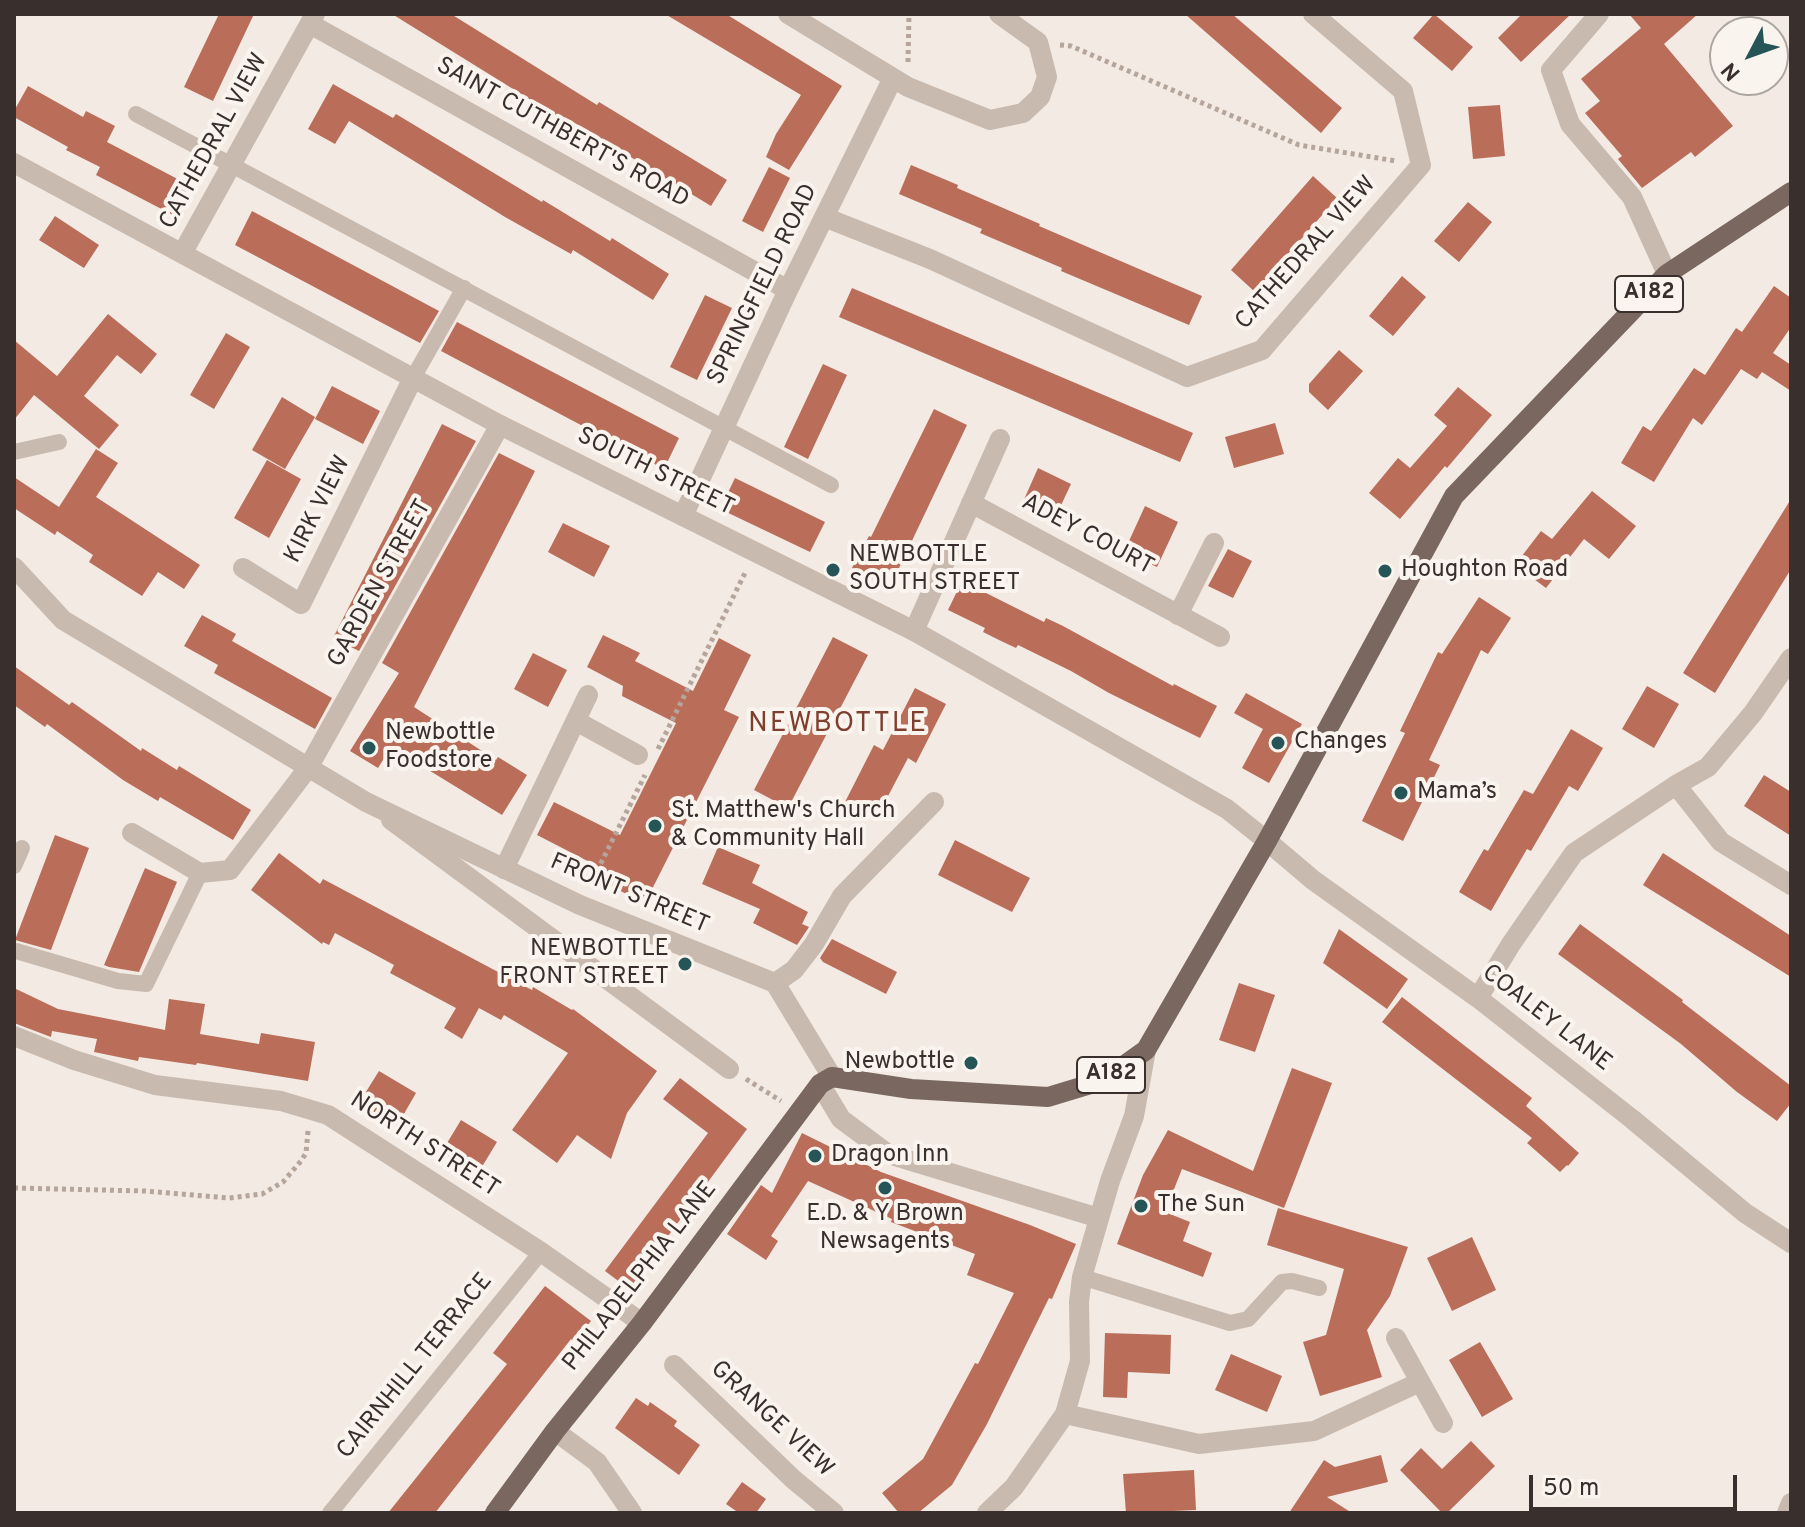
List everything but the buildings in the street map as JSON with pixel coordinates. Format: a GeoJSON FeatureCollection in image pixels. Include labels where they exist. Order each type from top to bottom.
{"type":"FeatureCollection","features":[{"type":"Feature","properties":{"kind":"main road","name":"A182"},"geometry":{"type":"LineString","coordinates":[[826,1080],[911,1089],[1048,1097],[1104,1080],[1146,1050],[1267,841],[1454,496],[1667,274],[1791,192]]}},
{"type":"Feature","properties":{"kind":"main road","name":"PHILADELPHIA LANE"},"geometry":{"type":"LineString","coordinates":[[495,1513],[826,1080]]}},
{"type":"Feature","properties":{"kind":"street"},"geometry":{"type":"LineString","coordinates":[[788,14],[900,82],[990,120],[1023,113],[1040,97],[1047,77],[1038,42],[999,14]]}},
{"type":"Feature","properties":{"kind":"street"},"geometry":{"type":"LineString","coordinates":[[1313,14],[1403,91],[1421,165]]}},
{"type":"Feature","properties":{"kind":"street"},"geometry":{"type":"LineString","coordinates":[[1599,14],[1551,70],[1570,124],[1632,197],[1667,274]]}},
{"type":"Feature","properties":{"kind":"street","name":"CATHEDRAL VIEW"},"geometry":{"type":"LineString","coordinates":[[183,252],[312,19]]}},
{"type":"Feature","properties":{"kind":"street","name":"SAINT CUTHBERT'S ROAD"},"geometry":{"type":"LineString","coordinates":[[312,19],[788,290]]}},
{"type":"Feature","properties":{"kind":"street","name":"SPRINGFIELD ROAD"},"geometry":{"type":"LineString","coordinates":[[683,516],[824,217],[900,82]]}},
{"type":"Feature","properties":{"kind":"street","name":"SOUTH STREET"},"geometry":{"type":"LineString","coordinates":[[14,163],[500,425],[914,631],[1227,809],[1267,841]]}},
{"type":"Feature","properties":{"kind":"street","name":"CATHEDRAL VIEW"},"geometry":{"type":"LineString","coordinates":[[824,217],[930,259],[1187,377],[1262,350],[1421,165]]}},
{"type":"Feature","properties":{"kind":"street","name":"KIRK VIEW"},"geometry":{"type":"LineString","coordinates":[[243,568],[301,604],[413,378]]}},
{"type":"Feature","properties":{"kind":"street","name":"GARDEN STREET"},"geometry":{"type":"LineString","coordinates":[[200,873],[230,870],[308,768],[500,425]]}},
{"type":"Feature","properties":{"kind":"street"},"geometry":{"type":"LineString","coordinates":[[914,631],[1000,439]]}},
{"type":"Feature","properties":{"kind":"street","name":"ADEY COURT"},"geometry":{"type":"LineString","coordinates":[[971,503],[1220,637]]}},
{"type":"Feature","properties":{"kind":"street"},"geometry":{"type":"LineString","coordinates":[[1178,615],[1214,543]]}},
{"type":"Feature","properties":{"kind":"street","name":"FRONT STREET"},"geometry":{"type":"LineString","coordinates":[[14,567],[63,620],[366,802],[580,905],[775,983]]}},
{"type":"Feature","properties":{"kind":"street"},"geometry":{"type":"LineString","coordinates":[[1478,998],[1574,853],[1708,767],[1753,713],[1791,658]]}},
{"type":"Feature","properties":{"kind":"street"},"geometry":{"type":"LineString","coordinates":[[504,869],[588,695]]}},
{"type":"Feature","properties":{"kind":"street"},"geometry":{"type":"LineString","coordinates":[[576,721],[649,756]]}},
{"type":"Feature","properties":{"kind":"street"},"geometry":{"type":"LineString","coordinates":[[1676,785],[1721,842],[1791,885]]}},
{"type":"Feature","properties":{"kind":"street","name":"FRONT STREET"},"geometry":{"type":"LineString","coordinates":[[366,802],[729,1069]]}},
{"type":"Feature","properties":{"kind":"street"},"geometry":{"type":"LineString","coordinates":[[934,802],[842,896],[814,944],[794,970],[775,983],[826,1080],[841,1119],[857,1134],[888,1154],[1099,1218]]}},
{"type":"Feature","properties":{"kind":"street"},"geometry":{"type":"LineString","coordinates":[[132,833],[200,873]]}},
{"type":"Feature","properties":{"kind":"street","name":"COALEY LANE"},"geometry":{"type":"LineString","coordinates":[[1267,841],[1313,880],[1478,998],[1745,1213],[1791,1243]]}},
{"type":"Feature","properties":{"kind":"street","name":"NORTH STREET"},"geometry":{"type":"LineString","coordinates":[[14,1036],[74,1060],[155,1085],[281,1101],[328,1115],[541,1252],[642,1323]]}},
{"type":"Feature","properties":{"kind":"street"},"geometry":{"type":"LineString","coordinates":[[987,1513],[1014,1487],[1065,1414],[1080,1361],[1079,1302],[1082,1277],[1134,1116],[1146,1050]]}},
{"type":"Feature","properties":{"kind":"street"},"geometry":{"type":"LineString","coordinates":[[1396,1338],[1443,1423]]}},
{"type":"Feature","properties":{"kind":"street","name":"GRANGE VIEW"},"geometry":{"type":"LineString","coordinates":[[674,1365],[793,1479],[834,1513]]}},
{"type":"Feature","properties":{"kind":"street"},"geometry":{"type":"LineString","coordinates":[[1065,1414],[1199,1444],[1314,1431],[1420,1382]]}},
{"type":"Feature","properties":{"kind":"street"},"geometry":{"type":"LineString","coordinates":[[555,1431],[597,1462],[632,1513]]}},
{"type":"Feature","properties":{"kind":"street"},"geometry":{"type":"LineString","coordinates":[[1787,1513],[1791,1503]]}},
{"type":"Feature","properties":{"kind":"lane"},"geometry":{"type":"LineString","coordinates":[[136,114],[831,485]]}},
{"type":"Feature","properties":{"kind":"lane"},"geometry":{"type":"LineString","coordinates":[[413,378],[464,288]]}},
{"type":"Feature","properties":{"kind":"lane"},"geometry":{"type":"LineString","coordinates":[[14,452],[59,442]]}},
{"type":"Feature","properties":{"kind":"lane"},"geometry":{"type":"LineString","coordinates":[[14,866],[22,848]]}},
{"type":"Feature","properties":{"kind":"lane"},"geometry":{"type":"LineString","coordinates":[[16,951],[118,981],[146,984],[200,873]]}},
{"type":"Feature","properties":{"kind":"lane","name":"CAIRNHILL TERRACE"},"geometry":{"type":"LineString","coordinates":[[330,1513],[541,1252]]}},
{"type":"Feature","properties":{"kind":"lane"},"geometry":{"type":"LineString","coordinates":[[1082,1277],[1230,1323],[1248,1319],[1282,1282],[1292,1281],[1319,1288]]}},
{"type":"Feature","properties":{"kind":"path"},"geometry":{"type":"LineString","coordinates":[[900,82],[909,14]]}},
{"type":"Feature","properties":{"kind":"path"},"geometry":{"type":"LineString","coordinates":[[1038,42],[1071,46],[1299,145],[1421,165]]}},
{"type":"Feature","properties":{"kind":"path"},"geometry":{"type":"LineString","coordinates":[[580,905],[649,756],[756,553]]}},
{"type":"Feature","properties":{"kind":"path"},"geometry":{"type":"LineString","coordinates":[[729,1069],[799,1112]]}},
{"type":"Feature","properties":{"kind":"path"},"geometry":{"type":"LineString","coordinates":[[14,1188],[145,1191],[229,1198],[262,1194],[283,1182],[301,1161],[306,1153],[309,1130],[318,1112]]}},
{"type":"Feature","properties":{"kind":"place","name":"NEWBOTTLE SOUTH STREET"},"geometry":{"type":"Point","coordinates":[833,570]}},
{"type":"Feature","properties":{"kind":"place","name":"Houghton Road"},"geometry":{"type":"Point","coordinates":[1385,571]}},
{"type":"Feature","properties":{"kind":"place","name":"Changes"},"geometry":{"type":"Point","coordinates":[1278,743]}},
{"type":"Feature","properties":{"kind":"place","name":"Newbottle Foodstore"},"geometry":{"type":"Point","coordinates":[369,748]}},
{"type":"Feature","properties":{"kind":"place","name":"Mama’s"},"geometry":{"type":"Point","coordinates":[1401,793]}},
{"type":"Feature","properties":{"kind":"place","name":"St. Matthew's Church & Community Hall"},"geometry":{"type":"Point","coordinates":[655,826]}},
{"type":"Feature","properties":{"kind":"place","name":"NEWBOTTLE FRONT STREET"},"geometry":{"type":"Point","coordinates":[685,964]}},
{"type":"Feature","properties":{"kind":"place","name":"Newbottle"},"geometry":{"type":"Point","coordinates":[971,1063]}},
{"type":"Feature","properties":{"kind":"place","name":"Dragon Inn"},"geometry":{"type":"Point","coordinates":[815,1156]}},
{"type":"Feature","properties":{"kind":"place","name":"E.D. & Y Brown Newsagents"},"geometry":{"type":"Point","coordinates":[885,1188]}},
{"type":"Feature","properties":{"kind":"place","name":"The Sun"},"geometry":{"type":"Point","coordinates":[1141,1206]}},
{"type":"Feature","properties":{"kind":"district","name":"NEWBOTTLE"},"geometry":{"type":"Point","coordinates":[838,725]}}]}
